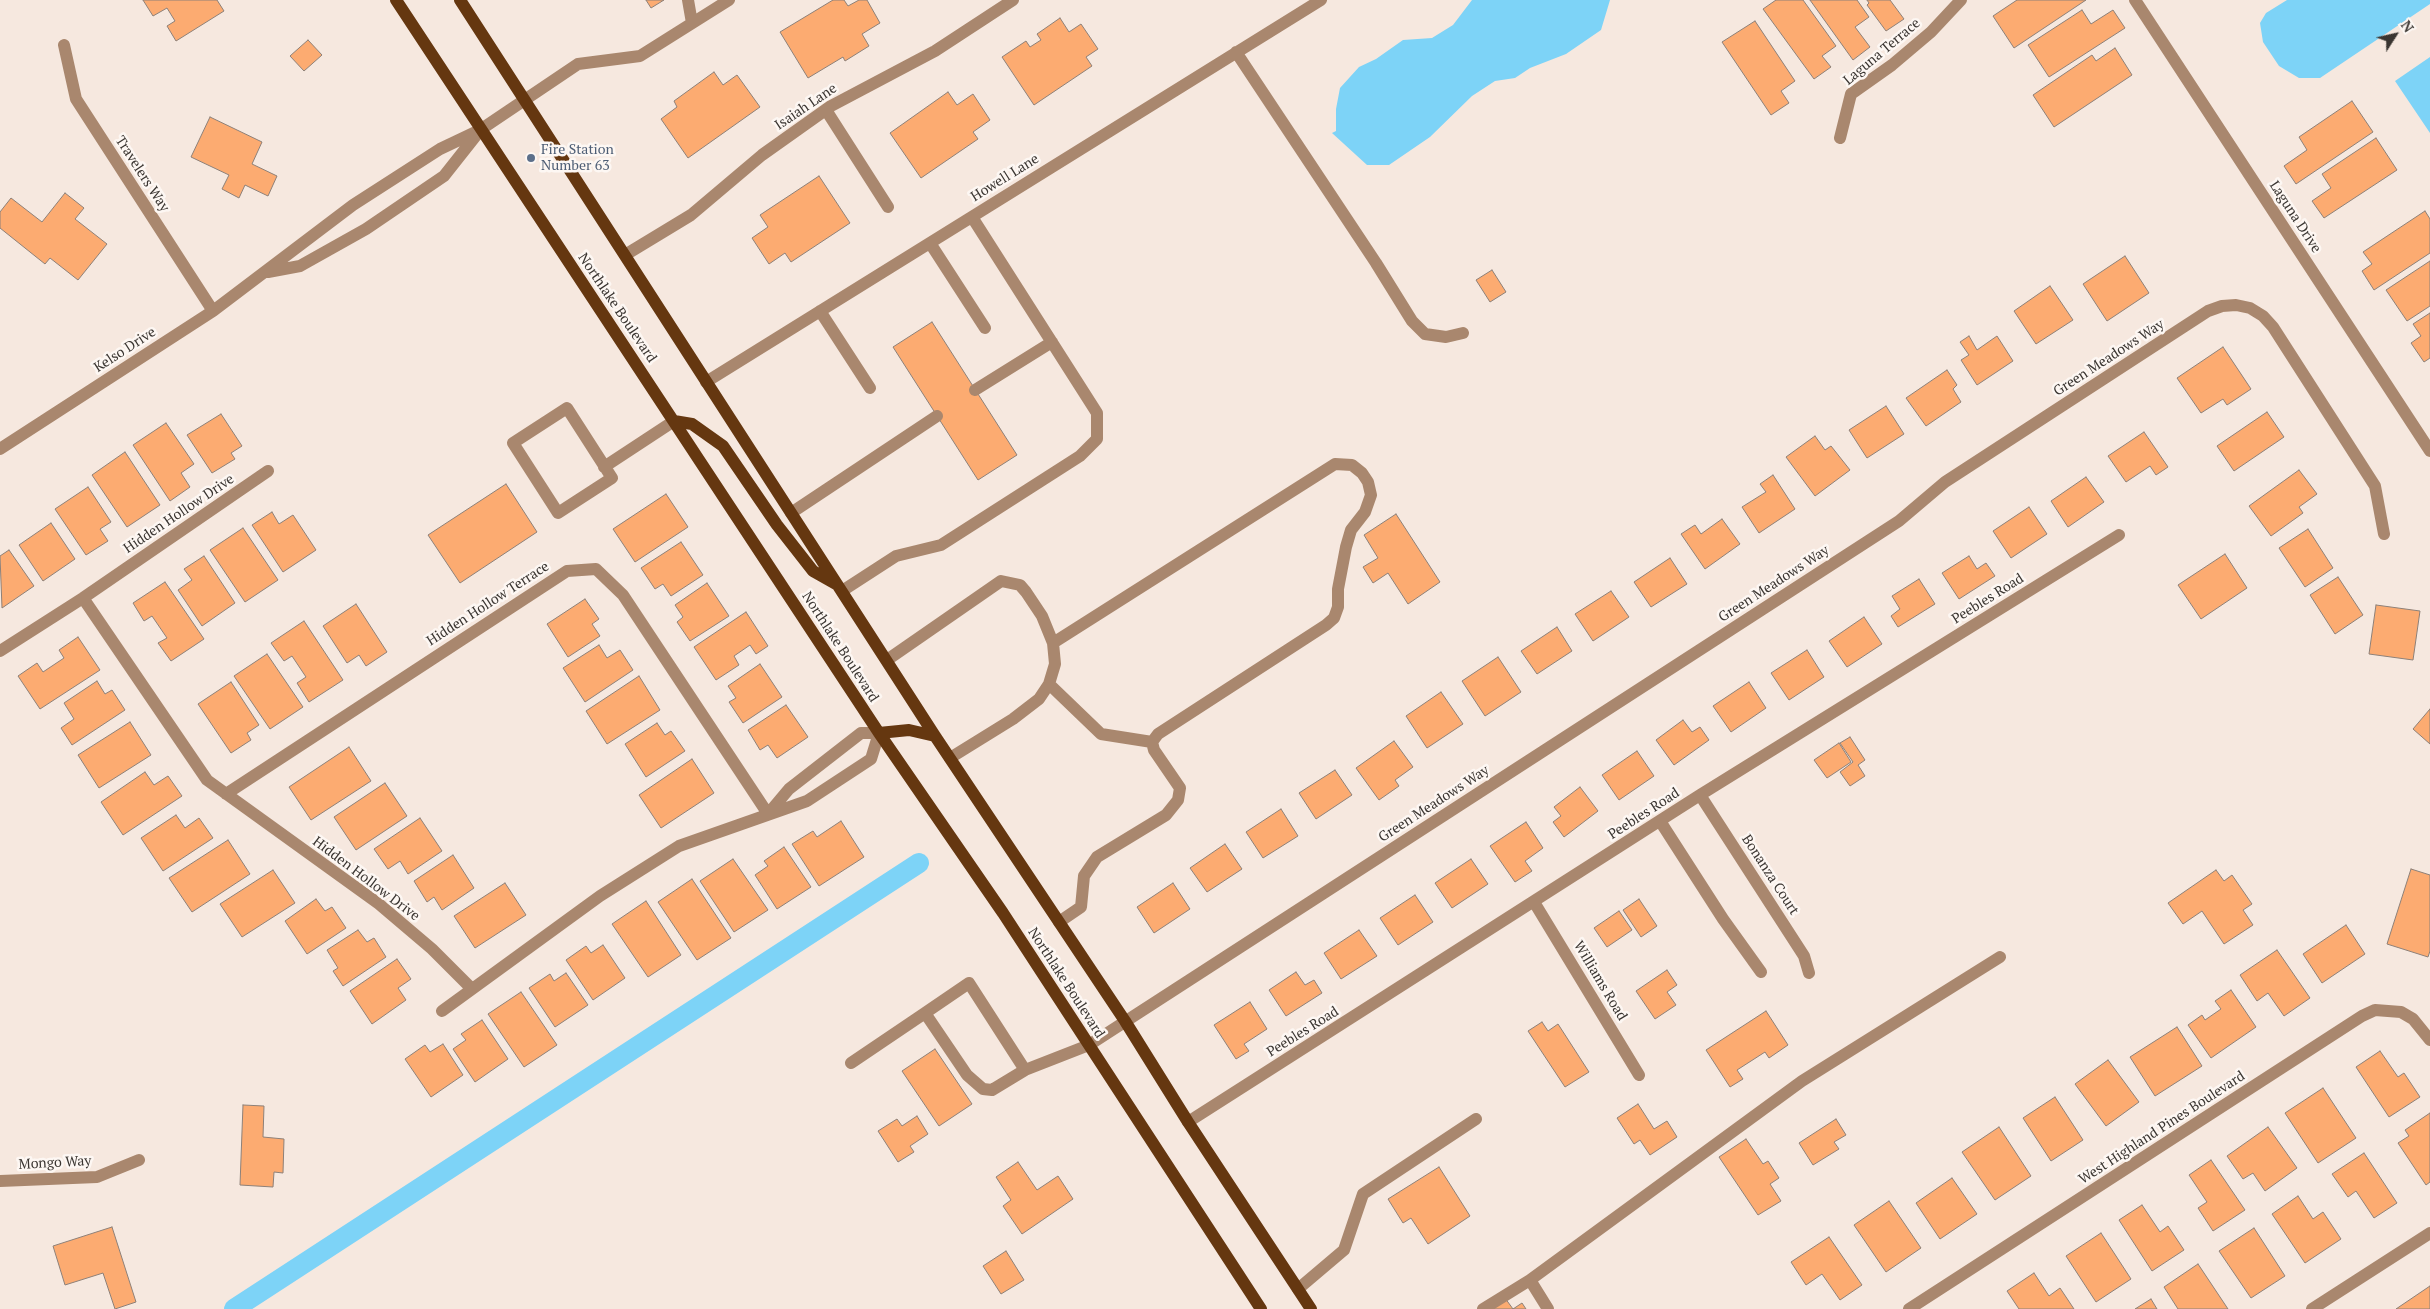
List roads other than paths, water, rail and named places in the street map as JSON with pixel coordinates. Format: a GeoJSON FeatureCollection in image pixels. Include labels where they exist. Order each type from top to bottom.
{"type":"FeatureCollection","features":[{"type":"Feature","properties":{"kind":"main road","name":"Northlake Boulevard"},"geometry":{"type":"LineString","coordinates":[[396,0],[879,733],[1003,913],[1261,1309]]}},
{"type":"Feature","properties":{"kind":"main road","name":"Northlake Boulevard"},"geometry":{"type":"LineString","coordinates":[[460,0],[935,736],[1125,1021],[1188,1122],[1311,1309]]}},
{"type":"Feature","properties":{"kind":"main road"},"geometry":{"type":"LineString","coordinates":[[674,421],[692,424],[723,446],[777,526],[813,571],[840,588]]}},
{"type":"Feature","properties":{"kind":"main road"},"geometry":{"type":"LineString","coordinates":[[879,733],[909,730],[935,736]]}},
{"type":"Feature","properties":{"kind":"street"},"geometry":{"type":"LineString","coordinates":[[688,0],[692,23]]}},
{"type":"Feature","properties":{"kind":"street","name":"Kelso Drive"},"geometry":{"type":"LineString","coordinates":[[0,449],[213,311],[353,205],[440,149],[480,130],[578,64],[640,56],[729,0]]}},
{"type":"Feature","properties":{"kind":"street","name":"Isaiah Lane"},"geometry":{"type":"LineString","coordinates":[[625,255],[691,215],[762,155],[826,110],[935,51],[1013,0]]}},
{"type":"Feature","properties":{"kind":"street","name":"Howell Lane"},"geometry":{"type":"LineString","coordinates":[[706,382],[1320,0]]}},
{"type":"Feature","properties":{"kind":"street","name":"Laguna Terrace"},"geometry":{"type":"LineString","coordinates":[[1840,138],[1851,94],[1931,32],[1962,0]]}},
{"type":"Feature","properties":{"kind":"street","name":"Laguna Drive"},"geometry":{"type":"LineString","coordinates":[[2135,0],[2430,451]]}},
{"type":"Feature","properties":{"kind":"street","name":"Travelers Way"},"geometry":{"type":"LineString","coordinates":[[64,45],[76,99],[213,311]]}},
{"type":"Feature","properties":{"kind":"street"},"geometry":{"type":"LineString","coordinates":[[1236,52],[1376,263],[1412,321],[1425,334],[1446,337],[1463,333]]}},
{"type":"Feature","properties":{"kind":"street"},"geometry":{"type":"LineString","coordinates":[[826,110],[888,207]]}},
{"type":"Feature","properties":{"kind":"street","name":"Kelso Drive"},"geometry":{"type":"LineString","coordinates":[[263,273],[300,266],[366,229],[444,176],[480,130]]}},
{"type":"Feature","properties":{"kind":"street"},"geometry":{"type":"LineString","coordinates":[[840,588],[896,556],[941,545],[1080,456],[1098,438],[1097,413],[972,217]]}},
{"type":"Feature","properties":{"kind":"street"},"geometry":{"type":"LineString","coordinates":[[930,243],[985,328]]}},
{"type":"Feature","properties":{"kind":"street","name":"Green Meadows Way"},"geometry":{"type":"LineString","coordinates":[[926,1013],[967,1076],[983,1088],[992,1090],[1025,1070],[1089,1045],[1899,521],[1945,482],[2208,312],[2222,306],[2236,305],[2250,308],[2263,316],[2273,327],[2375,486],[2384,534]]}},
{"type":"Feature","properties":{"kind":"street"},"geometry":{"type":"LineString","coordinates":[[820,312],[870,388]]}},
{"type":"Feature","properties":{"kind":"street"},"geometry":{"type":"LineString","coordinates":[[975,390],[1052,342]]}},
{"type":"Feature","properties":{"kind":"street"},"geometry":{"type":"LineString","coordinates":[[567,408],[604,467],[612,478],[558,514],[513,443],[567,408]]}},
{"type":"Feature","properties":{"kind":"street"},"geometry":{"type":"LineString","coordinates":[[791,513],[938,416]]}},
{"type":"Feature","properties":{"kind":"street"},"geometry":{"type":"LineString","coordinates":[[604,467],[674,421]]}},
{"type":"Feature","properties":{"kind":"street"},"geometry":{"type":"LineString","coordinates":[[1054,643],[1335,464],[1352,465],[1362,473],[1368,482],[1371,495],[1365,512],[1351,530],[1338,589],[1338,607],[1334,618],[1164,729],[1152,742]]}},
{"type":"Feature","properties":{"kind":"street","name":"Hidden Hollow Drive"},"geometry":{"type":"LineString","coordinates":[[0,651],[83,598],[268,471]]}},
{"type":"Feature","properties":{"kind":"street","name":"Peebles Road"},"geometry":{"type":"LineString","coordinates":[[1188,1122],[1700,795],[2119,535]]}},
{"type":"Feature","properties":{"kind":"street","name":"Hidden Hollow Terrace"},"geometry":{"type":"LineString","coordinates":[[226,794],[567,571],[596,569],[623,595],[768,814]]}},
{"type":"Feature","properties":{"kind":"street"},"geometry":{"type":"LineString","coordinates":[[886,660],[1001,582],[1020,585],[1042,616],[1054,643],[1056,664],[1049,684],[1039,699],[1013,719],[950,758]]}},
{"type":"Feature","properties":{"kind":"street","name":"Hidden Hollow Drive"},"geometry":{"type":"LineString","coordinates":[[83,598],[188,756],[207,780],[379,904],[432,948],[472,989]]}},
{"type":"Feature","properties":{"kind":"street"},"geometry":{"type":"LineString","coordinates":[[1049,684],[1102,734],[1152,742]]}},
{"type":"Feature","properties":{"kind":"street"},"geometry":{"type":"LineString","coordinates":[[442,1011],[600,896],[679,846],[807,801],[871,759],[879,733],[861,733],[789,789],[768,814]]}},
{"type":"Feature","properties":{"kind":"street"},"geometry":{"type":"LineString","coordinates":[[1059,922],[1082,906],[1084,876],[1097,857],[1166,815],[1178,800],[1180,788],[1178,783],[1154,750],[1152,742]]}},
{"type":"Feature","properties":{"kind":"street","name":"Bonanza Court"},"geometry":{"type":"LineString","coordinates":[[1700,795],[1804,956],[1809,973]]}},
{"type":"Feature","properties":{"kind":"street"},"geometry":{"type":"LineString","coordinates":[[1660,821],[1723,919],[1761,972]]}},
{"type":"Feature","properties":{"kind":"street","name":"Williams Road"},"geometry":{"type":"LineString","coordinates":[[1534,902],[1639,1075]]}},
{"type":"Feature","properties":{"kind":"street"},"geometry":{"type":"LineString","coordinates":[[1483,1309],[1530,1280],[1802,1081],[2000,957]]}},
{"type":"Feature","properties":{"kind":"street"},"geometry":{"type":"LineString","coordinates":[[851,1063],[969,984],[1025,1070]]}},
{"type":"Feature","properties":{"kind":"street","name":"West Highland Pines Boulevard"},"geometry":{"type":"LineString","coordinates":[[1909,1309],[2362,1016],[2375,1010],[2401,1012],[2413,1018],[2430,1040]]}},
{"type":"Feature","properties":{"kind":"street"},"geometry":{"type":"LineString","coordinates":[[1298,1290],[1344,1250],[1363,1194],[1476,1119]]}},
{"type":"Feature","properties":{"kind":"street","name":"Mongo Way"},"geometry":{"type":"LineString","coordinates":[[0,1181],[97,1177],[139,1160]]}},
{"type":"Feature","properties":{"kind":"street"},"geometry":{"type":"LineString","coordinates":[[2312,1309],[2430,1233]]}},
{"type":"Feature","properties":{"kind":"street"},"geometry":{"type":"LineString","coordinates":[[1530,1280],[1548,1309]]}},
{"type":"Feature","properties":{"kind":"water"},"geometry":{"type":"Polygon","coordinates":[[[1472,0],[1610,0],[1601,30],[1566,54],[1530,68],[1515,78],[1495,81],[1472,96],[1430,137],[1389,165],[1367,165],[1332,133],[1336,131],[1336,109],[1340,88],[1359,67],[1376,59],[1403,40],[1432,38],[1453,25],[1472,0]]]}},
{"type":"Feature","properties":{"kind":"water"},"geometry":{"type":"Polygon","coordinates":[[[2287,0],[2430,0],[2430,4],[2320,78],[2299,78],[2279,66],[2263,42],[2260,23],[2266,13],[2287,0]]]}},
{"type":"Feature","properties":{"kind":"water"},"geometry":{"type":"Polygon","coordinates":[[[2430,57],[2430,133],[2395,81],[2430,57]]]}},
{"type":"Feature","properties":{"kind":"waterway"},"geometry":{"type":"LineString","coordinates":[[234,1309],[919,863]]}},
{"type":"Feature","properties":{"kind":"place","name":"Fire Station Number 63"},"geometry":{"type":"Point","coordinates":[531,158]}}]}
